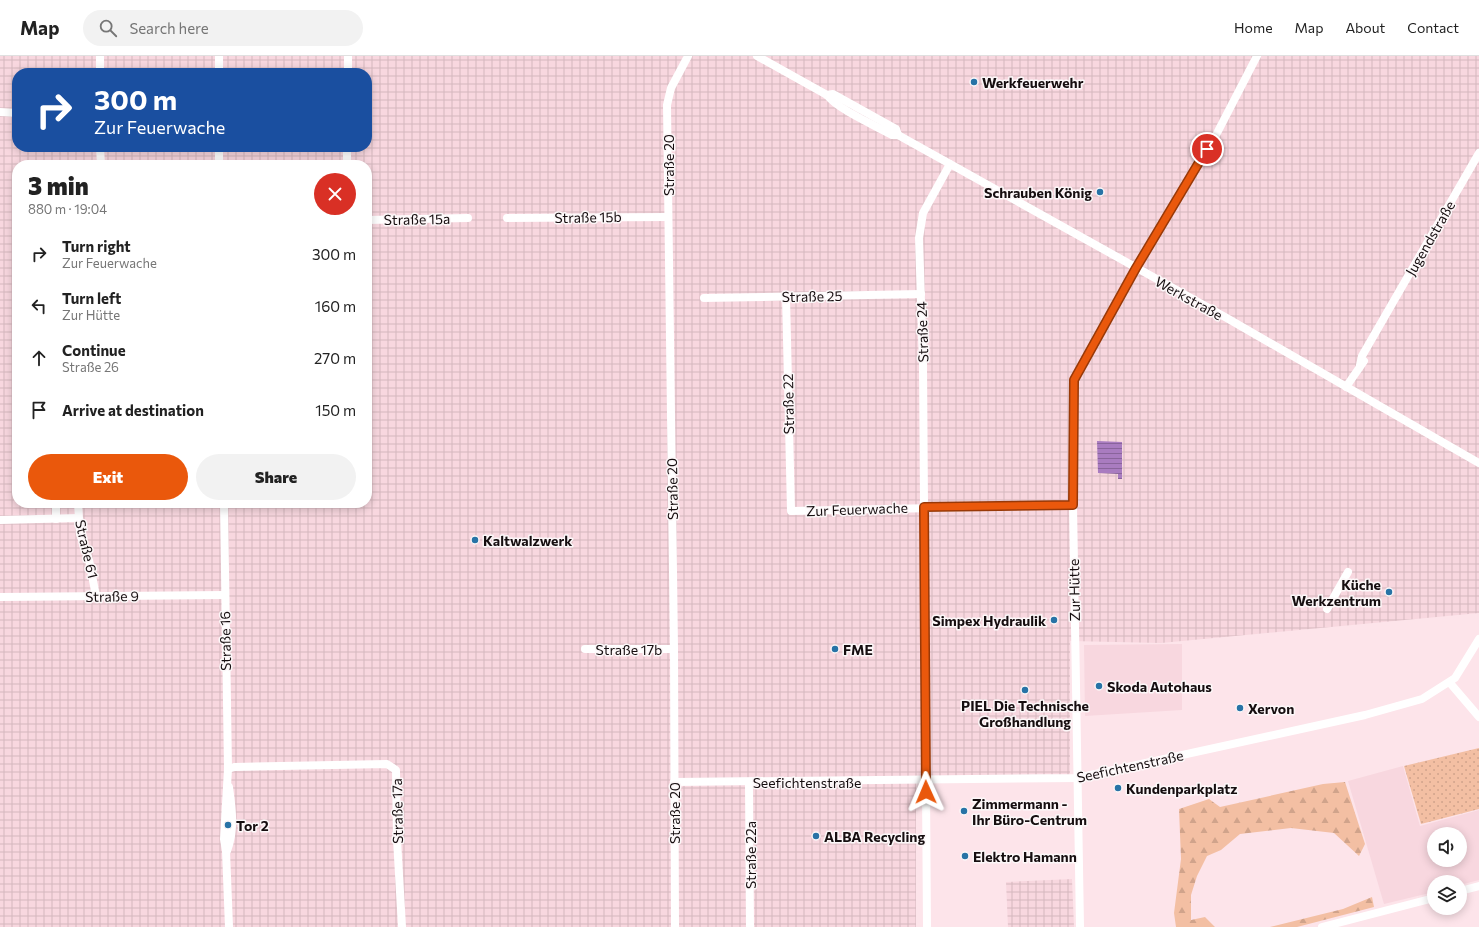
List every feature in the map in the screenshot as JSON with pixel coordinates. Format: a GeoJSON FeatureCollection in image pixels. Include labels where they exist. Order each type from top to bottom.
{"type":"FeatureCollection","features":[{"type":"Feature","properties":{"kind":"street"},"geometry":{"type":"LineString","coordinates":[[100,56],[100,68]]}},
{"type":"Feature","properties":{"kind":"street"},"geometry":{"type":"LineString","coordinates":[[219,56],[219,68]]}},
{"type":"Feature","properties":{"kind":"street"},"geometry":{"type":"LineString","coordinates":[[348,56],[348,68]]}},
{"type":"Feature","properties":{"kind":"street","name":"Straße 20"},"geometry":{"type":"LineString","coordinates":[[674,927],[674,649],[667,105],[671,88],[688,56]]}},
{"type":"Feature","properties":{"kind":"street","name":"Werkstraße"},"geometry":{"type":"LineString","coordinates":[[757,56],[827,95],[831,100],[852,113],[892,135],[898,135],[950,164],[1479,463]]}},
{"type":"Feature","properties":{"kind":"street","name":"Zur Hütte"},"geometry":{"type":"LineString","coordinates":[[1080,927],[1073,505],[1074,380],[1136,268],[1215,137],[1257,56]]}},
{"type":"Feature","properties":{"kind":"street"},"geometry":{"type":"LineString","coordinates":[[0,112],[12,113]]}},
{"type":"Feature","properties":{"kind":"street","name":"Jugendstraße"},"geometry":{"type":"LineString","coordinates":[[1346,387],[1372,348],[1383,323],[1439,220],[1479,153]]}},
{"type":"Feature","properties":{"kind":"street","name":"Straße 24"},"geometry":{"type":"LineString","coordinates":[[924,507],[920,225],[923,213],[950,164]]}},
{"type":"Feature","properties":{"kind":"street","name":"Straße 15b"},"geometry":{"type":"LineString","coordinates":[[507,218],[668,217]]}},
{"type":"Feature","properties":{"kind":"street","name":"Straße 15a"},"geometry":{"type":"LineString","coordinates":[[372,220],[468,218]]}},
{"type":"Feature","properties":{"kind":"street","name":"Straße 25"},"geometry":{"type":"LineString","coordinates":[[704,298],[920,294]]}},
{"type":"Feature","properties":{"kind":"street","name":"Straße 22"},"geometry":{"type":"LineString","coordinates":[[786,296],[791,511]]}},
{"type":"Feature","properties":{"kind":"street","name":"Zur Feuerwache"},"geometry":{"type":"LineString","coordinates":[[791,511],[1073,505]]}},
{"type":"Feature","properties":{"kind":"street","name":"Zur Feuerwache"},"geometry":{"type":"LineString","coordinates":[[924,507],[927,927]]}},
{"type":"Feature","properties":{"kind":"street"},"geometry":{"type":"LineString","coordinates":[[56,508],[56,519]]}},
{"type":"Feature","properties":{"kind":"street","name":"Straße 61"},"geometry":{"type":"LineString","coordinates":[[78,508],[80,534],[91,568],[96,596]]}},
{"type":"Feature","properties":{"kind":"street","name":"Straße 16"},"geometry":{"type":"LineString","coordinates":[[224,508],[228,769],[225,799],[224,840],[226,851],[229,927]]}},
{"type":"Feature","properties":{"kind":"street"},"geometry":{"type":"LineString","coordinates":[[0,520],[78,518]]}},
{"type":"Feature","properties":{"kind":"street"},"geometry":{"type":"LineString","coordinates":[[1327,609],[1348,572]]}},
{"type":"Feature","properties":{"kind":"street","name":"Straße 9"},"geometry":{"type":"LineString","coordinates":[[0,597],[225,595]]}},
{"type":"Feature","properties":{"kind":"street","name":"Seefichtenstraße"},"geometry":{"type":"LineString","coordinates":[[674,782],[1077,778],[1365,715],[1422,699],[1450,683],[1471,654],[1479,639]]}},
{"type":"Feature","properties":{"kind":"street","name":"Straße 17b"},"geometry":{"type":"LineString","coordinates":[[585,649],[674,649]]}},
{"type":"Feature","properties":{"kind":"street"},"geometry":{"type":"LineString","coordinates":[[1450,683],[1479,717]]}},
{"type":"Feature","properties":{"kind":"street","name":"Straße 17a"},"geometry":{"type":"LineString","coordinates":[[228,769],[234,767],[387,764],[396,770],[397,840],[402,927]]}},
{"type":"Feature","properties":{"kind":"street","name":"Straße 22a"},"geometry":{"type":"LineString","coordinates":[[749,782],[750,927]]}},
{"type":"Feature","properties":{"kind":"street"},"geometry":{"type":"LineString","coordinates":[[1467,889],[1479,886]]}},
{"type":"Feature","properties":{"kind":"street"},"geometry":{"type":"LineString","coordinates":[[1322,927],[1427,900]]}},
{"type":"Feature","properties":{"kind":"shaded area"},"geometry":{"type":"Polygon","coordinates":[[[0,56],[1479,56],[1479,613],[1161,643],[1070,641],[1070,782],[916,782],[916,927],[0,927],[0,56]]]}},
{"type":"Feature","properties":{"kind":"shaded area"},"geometry":{"type":"Polygon","coordinates":[[[1097,441],[1122,442],[1122,479],[1118,479],[1118,474],[1098,473],[1097,441]]]}},
{"type":"Feature","properties":{"kind":"shaded area","name":"Skoda Autohaus"},"geometry":{"type":"Polygon","coordinates":[[[1182,644],[1182,710],[1085,716],[1084,645],[1182,644]]]}},
{"type":"Feature","properties":{"kind":"shaded area"},"geometry":{"type":"Polygon","coordinates":[[[1403,766],[1420,826],[1479,810],[1479,880],[1467,883],[1467,875],[1427,875],[1427,894],[1384,904],[1348,781],[1403,766]]]}},
{"type":"Feature","properties":{"kind":"shaded area"},"geometry":{"type":"Polygon","coordinates":[[[1072,879],[1074,927],[1008,927],[1006,882],[1072,879]]]}},
{"type":"Feature","properties":{"kind":"green space"},"geometry":{"type":"Polygon","coordinates":[[[1479,748],[1479,809],[1421,824],[1404,766],[1479,748]]]}},
{"type":"Feature","properties":{"kind":"green space"},"geometry":{"type":"Polygon","coordinates":[[[1345,782],[1365,844],[1359,856],[1334,833],[1291,828],[1240,834],[1221,850],[1207,856],[1197,876],[1191,895],[1191,920],[1205,917],[1215,927],[1176,927],[1174,913],[1181,859],[1179,809],[1209,799],[1220,807],[1323,784],[1345,782]]]}},
{"type":"Feature","properties":{"kind":"green space"},"geometry":{"type":"Polygon","coordinates":[[[1372,897],[1374,907],[1297,927],[1270,927],[1343,909],[1372,897]]]}},
{"type":"Feature","properties":{"kind":"place","name":"Werkfeuerwehr"},"geometry":{"type":"Point","coordinates":[974,82]}},
{"type":"Feature","properties":{"kind":"place","name":"Schrauben König"},"geometry":{"type":"Point","coordinates":[1100,192]}},
{"type":"Feature","properties":{"kind":"place","name":"Kaltwalzwerk"},"geometry":{"type":"Point","coordinates":[475,540]}},
{"type":"Feature","properties":{"kind":"place","name":"Küche Werkzentrum"},"geometry":{"type":"Point","coordinates":[1389,592]}},
{"type":"Feature","properties":{"kind":"place","name":"Simpex Hydraulik"},"geometry":{"type":"Point","coordinates":[1054,620]}},
{"type":"Feature","properties":{"kind":"place","name":"FME"},"geometry":{"type":"Point","coordinates":[835,649]}},
{"type":"Feature","properties":{"kind":"place","name":"Skoda Autohaus"},"geometry":{"type":"Point","coordinates":[1099,686]}},
{"type":"Feature","properties":{"kind":"place","name":"PIEL Die Technische Großhandlung"},"geometry":{"type":"Point","coordinates":[1025,690]}},
{"type":"Feature","properties":{"kind":"place","name":"Xervon"},"geometry":{"type":"Point","coordinates":[1240,708]}},
{"type":"Feature","properties":{"kind":"place","name":"Kundenparkplatz"},"geometry":{"type":"Point","coordinates":[1118,788]}},
{"type":"Feature","properties":{"kind":"place","name":"Zimmermann - Ihr Büro-Centrum"},"geometry":{"type":"Point","coordinates":[964,811]}},
{"type":"Feature","properties":{"kind":"place","name":"Tor 2"},"geometry":{"type":"Point","coordinates":[228,825]}},
{"type":"Feature","properties":{"kind":"place","name":"ALBA Recycling"},"geometry":{"type":"Point","coordinates":[816,836]}},
{"type":"Feature","properties":{"kind":"place","name":"Elektro Hamann"},"geometry":{"type":"Point","coordinates":[965,856]}},
{"type":"Feature","properties":{"kind":"route"},"geometry":{"type":"LineString","coordinates":[[926,792],[924,507],[1073,505],[1074,380],[1136,268],[1207,149]]}}]}
